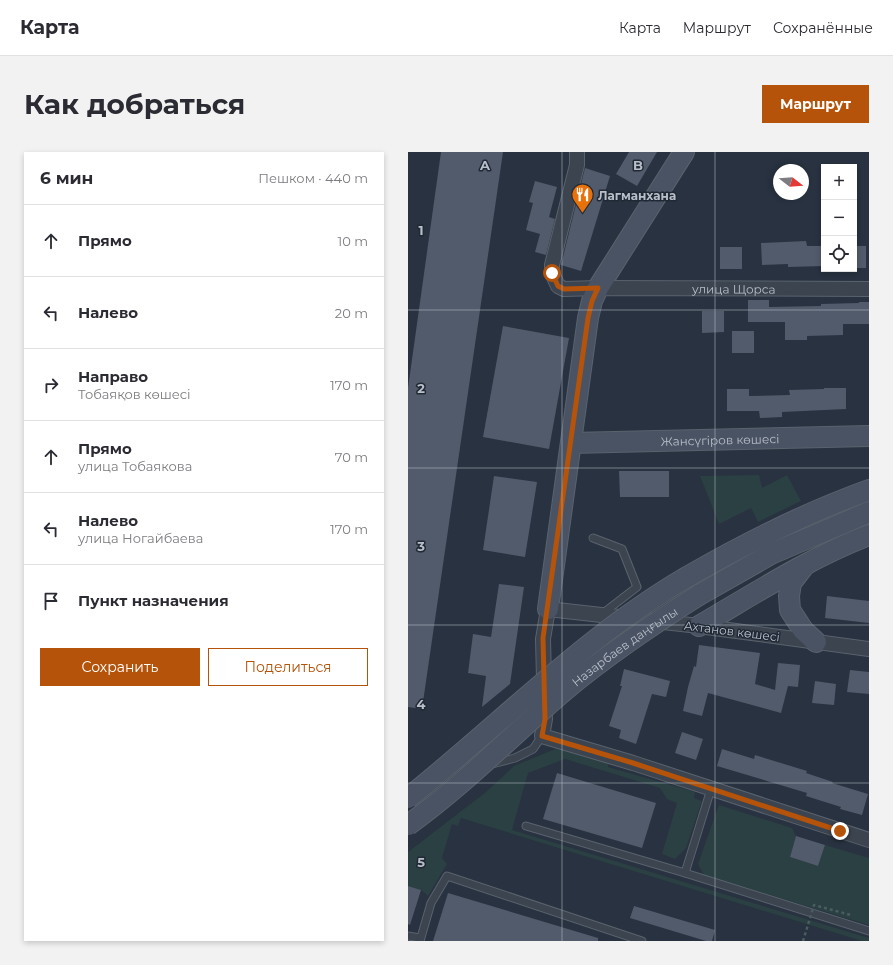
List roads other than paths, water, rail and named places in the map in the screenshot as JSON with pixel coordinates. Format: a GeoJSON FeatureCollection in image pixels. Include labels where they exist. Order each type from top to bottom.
{"type":"FeatureCollection","features":[{"type":"Feature","properties":{"kind":"main road"},"geometry":{"type":"LineString","coordinates":[[548,609],[588,318],[592,301],[598,288],[684,152]]}},
{"type":"Feature","properties":{"kind":"main road","name":"Жансүгіров көшесі"},"geometry":{"type":"LineString","coordinates":[[571,443],[869,436]]}},
{"type":"Feature","properties":{"kind":"main road","name":"Назарбаев даңғылы"},"geometry":{"type":"LineString","coordinates":[[408,798],[441,772],[588,645],[646,603],[687,577],[764,534],[822,508],[869,490]]}},
{"type":"Feature","properties":{"kind":"main road","name":"Назарбаев даңғылы"},"geometry":{"type":"LineString","coordinates":[[408,825],[436,803],[566,690],[639,634],[699,595],[771,554],[869,512]]}},
{"type":"Feature","properties":{"kind":"main road"},"geometry":{"type":"LineString","coordinates":[[699,626],[807,562],[869,535]]}},
{"type":"Feature","properties":{"kind":"main road"},"geometry":{"type":"LineString","coordinates":[[807,562],[792,583],[789,596],[790,610],[803,630],[816,642]]}},
{"type":"Feature","properties":{"kind":"street","name":"улица Щорса"},"geometry":{"type":"LineString","coordinates":[[577,152],[577,165],[552,265],[552,273],[558,286],[564,289],[869,289]]}},
{"type":"Feature","properties":{"kind":"street","name":"Ахтанов көшесі"},"geometry":{"type":"LineString","coordinates":[[548,609],[699,626],[869,649]]}},
{"type":"Feature","properties":{"kind":"street"},"geometry":{"type":"LineString","coordinates":[[548,609],[543,638],[545,719],[542,736],[633,763],[869,840]]}},
{"type":"Feature","properties":{"kind":"lane"},"geometry":{"type":"LineString","coordinates":[[594,538],[622,549],[637,587],[600,615]]}},
{"type":"Feature","properties":{"kind":"lane"},"geometry":{"type":"LineString","coordinates":[[461,772],[515,758],[533,749],[542,736]]}},
{"type":"Feature","properties":{"kind":"lane"},"geometry":{"type":"LineString","coordinates":[[408,787],[446,776]]}},
{"type":"Feature","properties":{"kind":"lane"},"geometry":{"type":"LineString","coordinates":[[685,873],[712,789]]}},
{"type":"Feature","properties":{"kind":"lane"},"geometry":{"type":"LineString","coordinates":[[526,826],[685,873],[869,931]]}},
{"type":"Feature","properties":{"kind":"lane"},"geometry":{"type":"LineString","coordinates":[[408,936],[420,940],[431,903],[447,876],[642,941]]}},
{"type":"Feature","properties":{"kind":"place","name":"Лагманхана"},"geometry":{"type":"Point","coordinates":[583,214]}}]}
